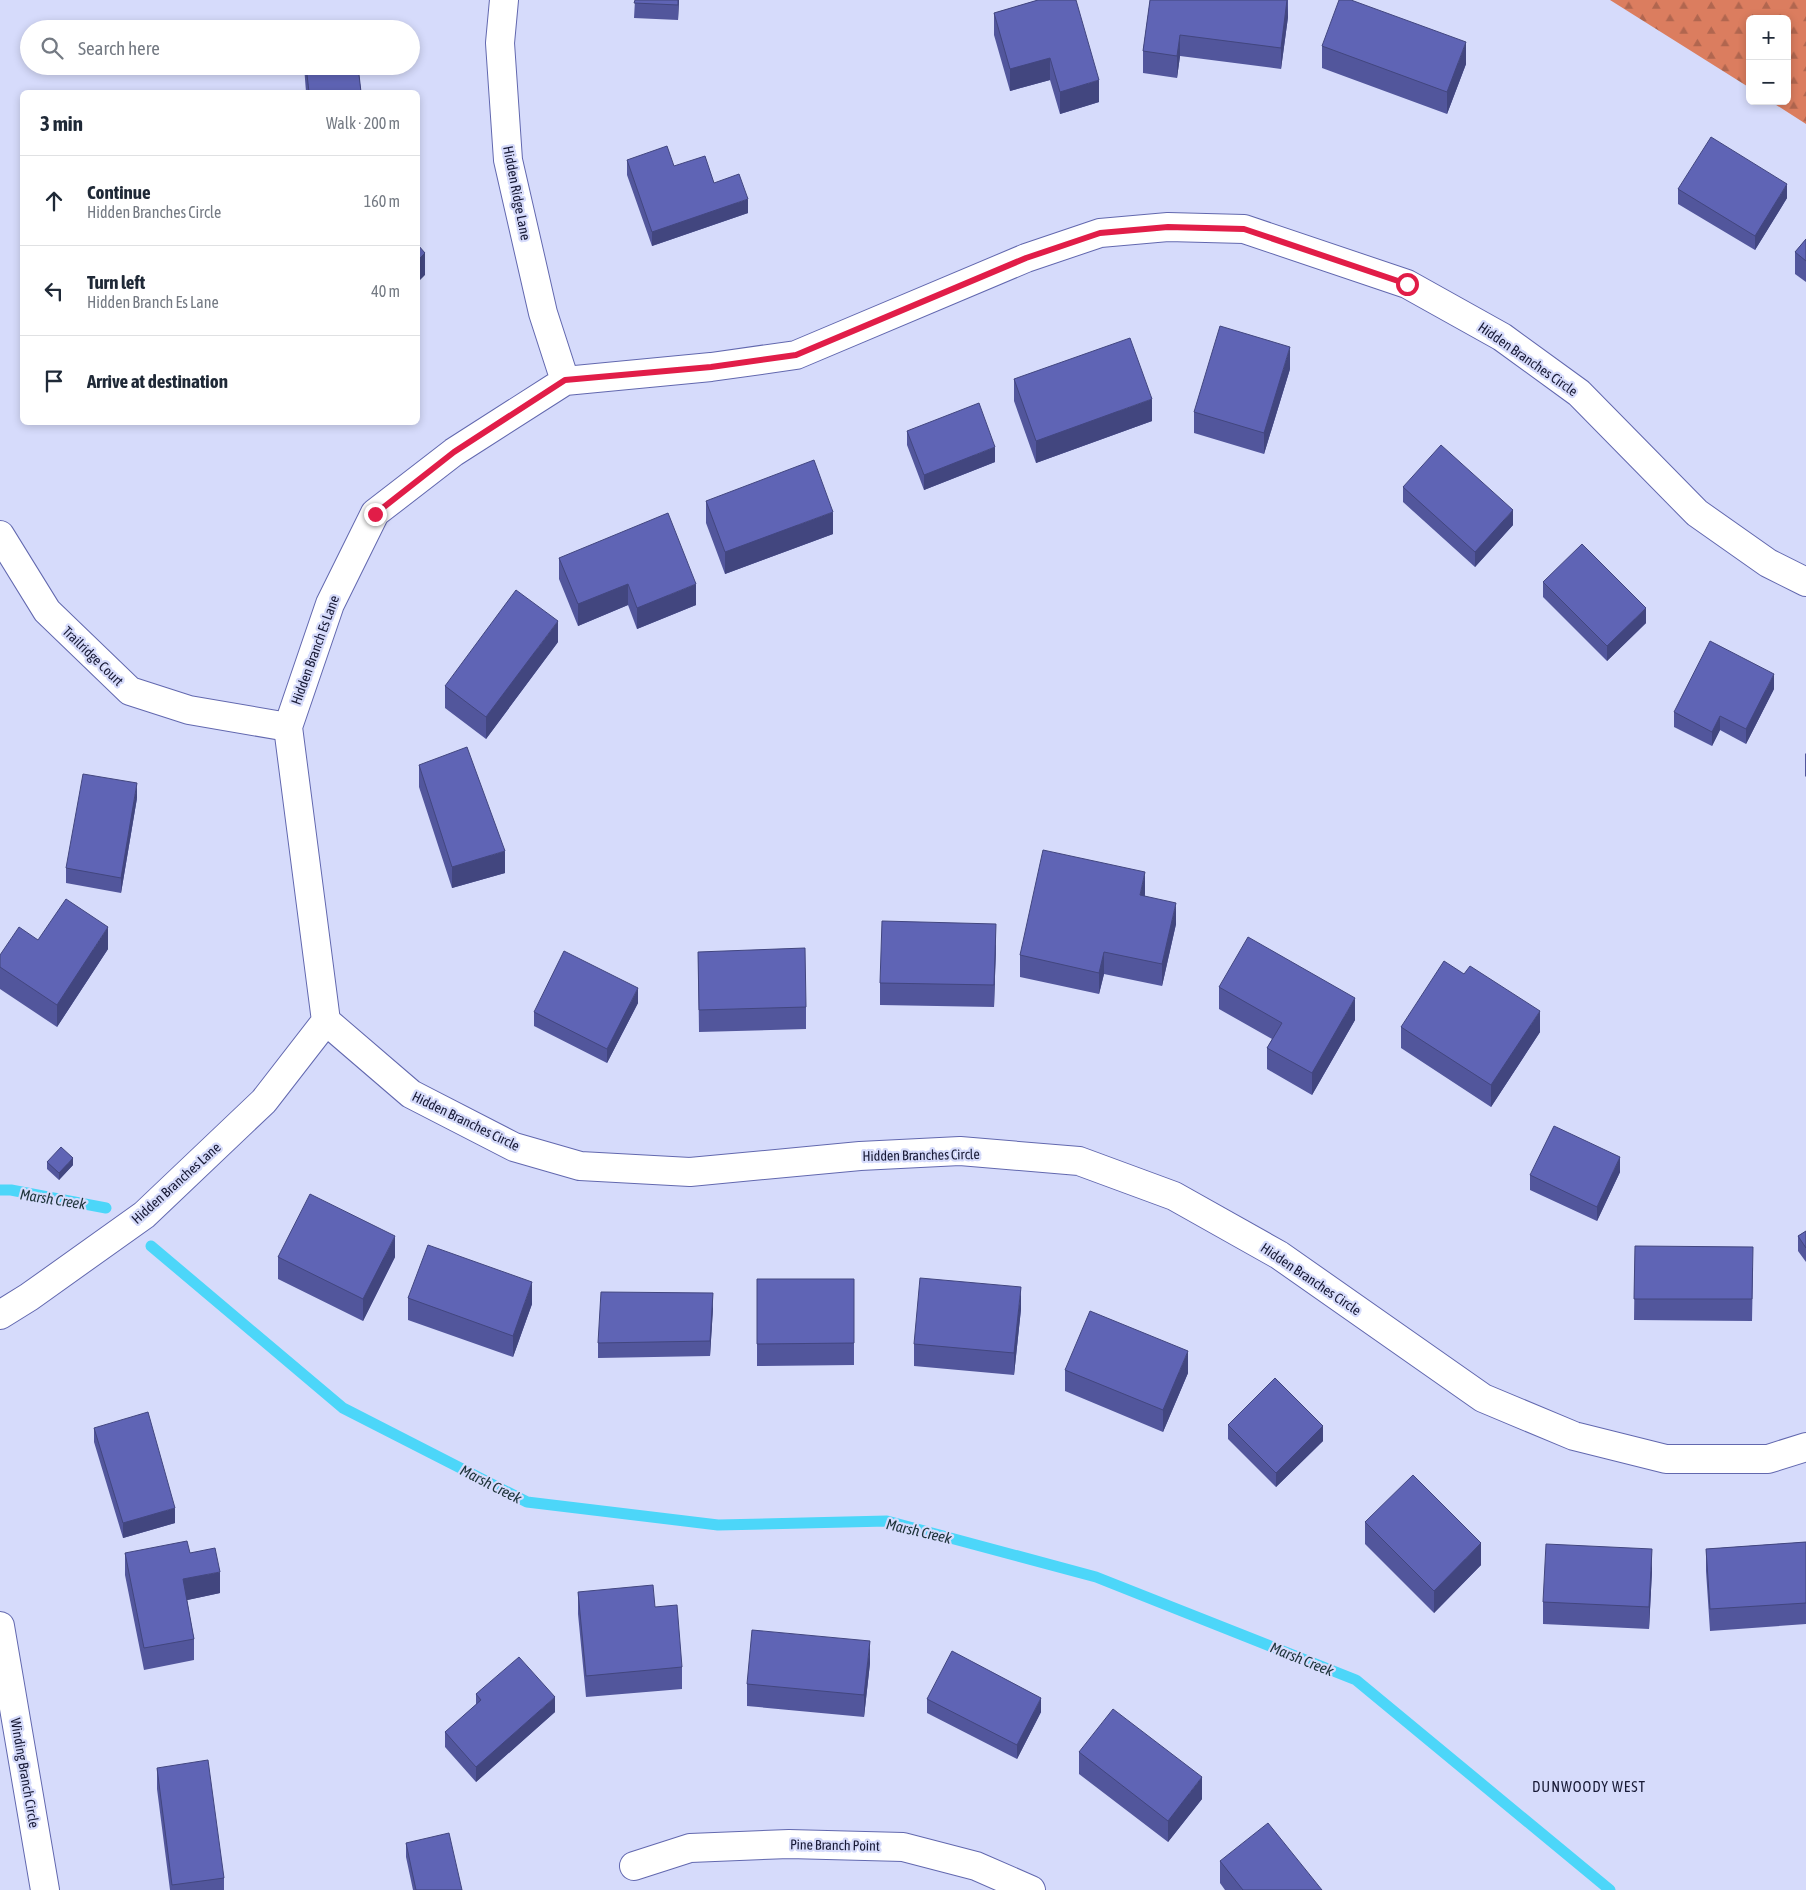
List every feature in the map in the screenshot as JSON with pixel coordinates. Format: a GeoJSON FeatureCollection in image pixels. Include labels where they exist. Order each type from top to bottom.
{"type":"FeatureCollection","features":[{"type":"Feature","properties":{"kind":"street","name":"Hidden Ridge Lane"},"geometry":{"type":"LineString","coordinates":[[504,0],[500,43],[508,160],[542,313],[565,380]]}},
{"type":"Feature","properties":{"kind":"street","name":"Hidden Branches Circle"},"geometry":{"type":"LineString","coordinates":[[565,380],[711,367],[796,355],[1026,258],[1100,233],[1168,227],[1244,229],[1407,284],[1502,337],[1579,393],[1697,513],[1768,562],[1806,582]]}},
{"type":"Feature","properties":{"kind":"street","name":"Hidden Branch Es Lane"},"geometry":{"type":"LineString","coordinates":[[288,727],[330,604],[375,514],[454,452],[565,380]]}},
{"type":"Feature","properties":{"kind":"street","name":"Trailridge Court"},"geometry":{"type":"LineString","coordinates":[[0,535],[47,611],[130,691],[190,710],[288,727]]}},
{"type":"Feature","properties":{"kind":"street"},"geometry":{"type":"LineString","coordinates":[[288,727],[326,1022]]}},
{"type":"Feature","properties":{"kind":"street","name":"Hidden Branches Circle"},"geometry":{"type":"LineString","coordinates":[[326,1022],[411,1094],[514,1147],[580,1166],[690,1172],[860,1156],[960,1151],[1079,1161],[1174,1196],[1279,1255],[1483,1398],[1574,1436],[1666,1459],[1768,1459],[1806,1447]]}},
{"type":"Feature","properties":{"kind":"street","name":"Hidden Branches Lane"},"geometry":{"type":"LineString","coordinates":[[0,1314],[29,1297],[144,1215],[264,1101],[326,1022]]}},
{"type":"Feature","properties":{"kind":"street","name":"Winding Branch Circle"},"geometry":{"type":"LineString","coordinates":[[0,1626],[45,1890]]}},
{"type":"Feature","properties":{"kind":"street","name":"Pine Branch Point"},"geometry":{"type":"LineString","coordinates":[[634,1866],[690,1848],[789,1844],[902,1847],[976,1866],[1031,1890]]}},
{"type":"Feature","properties":{"kind":"green space"},"geometry":{"type":"Polygon","coordinates":[[[1610,0],[1806,0],[1806,124],[1776,105],[1791,105],[1791,15],[1746,15],[1746,85],[1610,0]]]}},
{"type":"Feature","properties":{"kind":"building"},"geometry":{"type":"Polygon","coordinates":[[[635,0],[678,0],[678,5],[634,3],[635,0]]]}},
{"type":"Feature","properties":{"kind":"building"},"geometry":{"type":"Polygon","coordinates":[[[1038,0],[1076,0],[1099,80],[1060,92],[1050,58],[1010,69],[994,13],[1038,0]]]}},
{"type":"Feature","properties":{"kind":"building"},"geometry":{"type":"Polygon","coordinates":[[[1150,0],[1287,0],[1281,48],[1180,35],[1177,56],[1143,51],[1150,0]]]}},
{"type":"Feature","properties":{"kind":"building"},"geometry":{"type":"Polygon","coordinates":[[[1339,0],[1351,0],[1466,42],[1447,92],[1322,46],[1339,0]]]}},
{"type":"Feature","properties":{"kind":"building"},"geometry":{"type":"Polygon","coordinates":[[[307,75],[359,75],[361,90],[309,90],[307,75]]]}},
{"type":"Feature","properties":{"kind":"building"},"geometry":{"type":"Polygon","coordinates":[[[1711,137],[1787,184],[1755,236],[1678,189],[1711,137]]]}},
{"type":"Feature","properties":{"kind":"building"},"geometry":{"type":"Polygon","coordinates":[[[667,146],[674,166],[705,156],[714,183],[739,174],[748,199],[652,232],[627,160],[667,146]]]}},
{"type":"Feature","properties":{"kind":"building"},"geometry":{"type":"Polygon","coordinates":[[[1806,239],[1806,261],[1795,252],[1806,239]]]}},
{"type":"Feature","properties":{"kind":"building"},"geometry":{"type":"Polygon","coordinates":[[[420,247],[425,253],[420,258],[420,247]]]}},
{"type":"Feature","properties":{"kind":"building"},"geometry":{"type":"Polygon","coordinates":[[[1220,326],[1290,347],[1264,433],[1194,412],[1220,326]]]}},
{"type":"Feature","properties":{"kind":"building"},"geometry":{"type":"Polygon","coordinates":[[[1130,338],[1152,399],[1036,441],[1014,379],[1130,338]]]}},
{"type":"Feature","properties":{"kind":"building"},"geometry":{"type":"Polygon","coordinates":[[[979,403],[995,447],[924,475],[907,431],[979,403]]]}},
{"type":"Feature","properties":{"kind":"building"},"geometry":{"type":"Polygon","coordinates":[[[1441,445],[1513,510],[1475,552],[1403,487],[1441,445]]]}},
{"type":"Feature","properties":{"kind":"building"},"geometry":{"type":"Polygon","coordinates":[[[814,460],[833,512],[725,552],[706,501],[814,460]]]}},
{"type":"Feature","properties":{"kind":"building"},"geometry":{"type":"Polygon","coordinates":[[[668,513],[696,584],[637,608],[628,584],[578,604],[559,558],[668,513]]]}},
{"type":"Feature","properties":{"kind":"building"},"geometry":{"type":"Polygon","coordinates":[[[1582,544],[1646,608],[1607,646],[1543,582],[1582,544]]]}},
{"type":"Feature","properties":{"kind":"building"},"geometry":{"type":"Polygon","coordinates":[[[516,590],[558,621],[486,717],[445,686],[516,590]]]}},
{"type":"Feature","properties":{"kind":"building"},"geometry":{"type":"Polygon","coordinates":[[[1710,641],[1774,674],[1746,729],[1720,716],[1712,732],[1674,712],[1710,641]]]}},
{"type":"Feature","properties":{"kind":"building"},"geometry":{"type":"Polygon","coordinates":[[[467,747],[505,851],[452,867],[419,765],[467,747]]]}},
{"type":"Feature","properties":{"kind":"building"},"geometry":{"type":"Polygon","coordinates":[[[83,774],[137,783],[121,878],[66,868],[83,774]]]}},
{"type":"Feature","properties":{"kind":"building"},"geometry":{"type":"Polygon","coordinates":[[[1043,850],[1145,872],[1140,895],[1176,903],[1162,964],[1104,952],[1099,973],[1020,955],[1043,850]]]}},
{"type":"Feature","properties":{"kind":"building"},"geometry":{"type":"Polygon","coordinates":[[[66,899],[108,927],[57,1005],[0,967],[0,955],[19,927],[38,940],[66,899]]]}},
{"type":"Feature","properties":{"kind":"building"},"geometry":{"type":"Polygon","coordinates":[[[882,921],[996,924],[994,985],[880,983],[882,921]]]}},
{"type":"Feature","properties":{"kind":"building"},"geometry":{"type":"Polygon","coordinates":[[[1248,937],[1355,998],[1312,1073],[1267,1048],[1282,1023],[1219,987],[1248,937]]]}},
{"type":"Feature","properties":{"kind":"building"},"geometry":{"type":"Polygon","coordinates":[[[805,948],[806,1007],[699,1010],[698,952],[805,948]]]}},
{"type":"Feature","properties":{"kind":"building"},"geometry":{"type":"Polygon","coordinates":[[[564,951],[638,988],[607,1049],[534,1012],[564,951]]]}},
{"type":"Feature","properties":{"kind":"building"},"geometry":{"type":"Polygon","coordinates":[[[1444,961],[1464,974],[1470,966],[1540,1011],[1491,1085],[1401,1027],[1444,961]]]}},
{"type":"Feature","properties":{"kind":"building"},"geometry":{"type":"Polygon","coordinates":[[[1554,1126],[1620,1157],[1597,1207],[1530,1175],[1554,1126]]]}},
{"type":"Feature","properties":{"kind":"building"},"geometry":{"type":"Polygon","coordinates":[[[61,1147],[73,1158],[59,1173],[47,1162],[61,1147]]]}},
{"type":"Feature","properties":{"kind":"building"},"geometry":{"type":"Polygon","coordinates":[[[310,1194],[395,1236],[363,1299],[278,1257],[310,1194]]]}},
{"type":"Feature","properties":{"kind":"building"},"geometry":{"type":"Polygon","coordinates":[[[1806,1231],[1806,1248],[1798,1236],[1806,1231]]]}},
{"type":"Feature","properties":{"kind":"building"},"geometry":{"type":"Polygon","coordinates":[[[428,1245],[532,1282],[513,1336],[408,1298],[428,1245]]]}},
{"type":"Feature","properties":{"kind":"building"},"geometry":{"type":"Polygon","coordinates":[[[1635,1246],[1753,1247],[1752,1299],[1634,1299],[1635,1246]]]}},
{"type":"Feature","properties":{"kind":"building"},"geometry":{"type":"Polygon","coordinates":[[[920,1278],[1021,1287],[1014,1353],[914,1344],[920,1278]]]}},
{"type":"Feature","properties":{"kind":"building"},"geometry":{"type":"Polygon","coordinates":[[[757,1279],[854,1279],[854,1343],[757,1344],[757,1279]]]}},
{"type":"Feature","properties":{"kind":"building"},"geometry":{"type":"Polygon","coordinates":[[[601,1292],[713,1293],[710,1341],[598,1343],[601,1292]]]}},
{"type":"Feature","properties":{"kind":"building"},"geometry":{"type":"Polygon","coordinates":[[[1090,1311],[1188,1351],[1163,1410],[1065,1370],[1090,1311]]]}},
{"type":"Feature","properties":{"kind":"building"},"geometry":{"type":"Polygon","coordinates":[[[1275,1378],[1323,1426],[1276,1473],[1228,1425],[1275,1378]]]}},
{"type":"Feature","properties":{"kind":"building"},"geometry":{"type":"Polygon","coordinates":[[[148,1412],[175,1508],[123,1523],[94,1428],[148,1412]]]}},
{"type":"Feature","properties":{"kind":"building"},"geometry":{"type":"Polygon","coordinates":[[[1413,1475],[1481,1543],[1434,1591],[1365,1522],[1413,1475]]]}},
{"type":"Feature","properties":{"kind":"building"},"geometry":{"type":"Polygon","coordinates":[[[187,1541],[190,1553],[215,1548],[220,1572],[183,1579],[194,1639],[144,1648],[125,1553],[187,1541]]]}},
{"type":"Feature","properties":{"kind":"building"},"geometry":{"type":"Polygon","coordinates":[[[1806,1542],[1806,1603],[1710,1609],[1706,1549],[1806,1542]]]}},
{"type":"Feature","properties":{"kind":"building"},"geometry":{"type":"Polygon","coordinates":[[[1546,1544],[1652,1549],[1649,1607],[1543,1602],[1546,1544]]]}},
{"type":"Feature","properties":{"kind":"building"},"geometry":{"type":"Polygon","coordinates":[[[653,1585],[655,1607],[677,1605],[682,1667],[586,1676],[578,1592],[653,1585]]]}},
{"type":"Feature","properties":{"kind":"building"},"geometry":{"type":"Polygon","coordinates":[[[752,1630],[870,1641],[864,1695],[747,1684],[752,1630]]]}},
{"type":"Feature","properties":{"kind":"building"},"geometry":{"type":"Polygon","coordinates":[[[952,1651],[1041,1698],[1017,1745],[927,1699],[952,1651]]]}},
{"type":"Feature","properties":{"kind":"building"},"geometry":{"type":"Polygon","coordinates":[[[519,1657],[555,1697],[476,1767],[445,1732],[481,1700],[476,1694],[519,1657]]]}},
{"type":"Feature","properties":{"kind":"building"},"geometry":{"type":"Polygon","coordinates":[[[1113,1709],[1202,1777],[1168,1821],[1079,1752],[1113,1709]]]}},
{"type":"Feature","properties":{"kind":"building"},"geometry":{"type":"Polygon","coordinates":[[[208,1760],[224,1878],[172,1885],[157,1768],[208,1760]]]}},
{"type":"Feature","properties":{"kind":"building"},"geometry":{"type":"Polygon","coordinates":[[[1268,1823],[1322,1890],[1243,1890],[1220,1861],[1268,1823]]]}},
{"type":"Feature","properties":{"kind":"building"},"geometry":{"type":"Polygon","coordinates":[[[449,1833],[462,1890],[416,1890],[406,1843],[449,1833]]]}},
{"type":"Feature","properties":{"kind":"waterway","name":"Marsh Creek"},"geometry":{"type":"LineString","coordinates":[[0,1190],[11,1190],[106,1208]]}},
{"type":"Feature","properties":{"kind":"waterway","name":"Marsh Creek"},"geometry":{"type":"LineString","coordinates":[[151,1246],[343,1408],[527,1502],[718,1525],[887,1521],[1096,1577],[1356,1680],[1610,1890]]}},
{"type":"Feature","properties":{"kind":"district","name":"DUNWOODY WEST"},"geometry":{"type":"Point","coordinates":[1589,1786]}},
{"type":"Feature","properties":{"kind":"route"},"geometry":{"type":"LineString","coordinates":[[375,514],[454,452],[565,380],[711,367],[796,355],[1026,258],[1100,233],[1168,227],[1244,229],[1327,255],[1407,284]]}}]}
